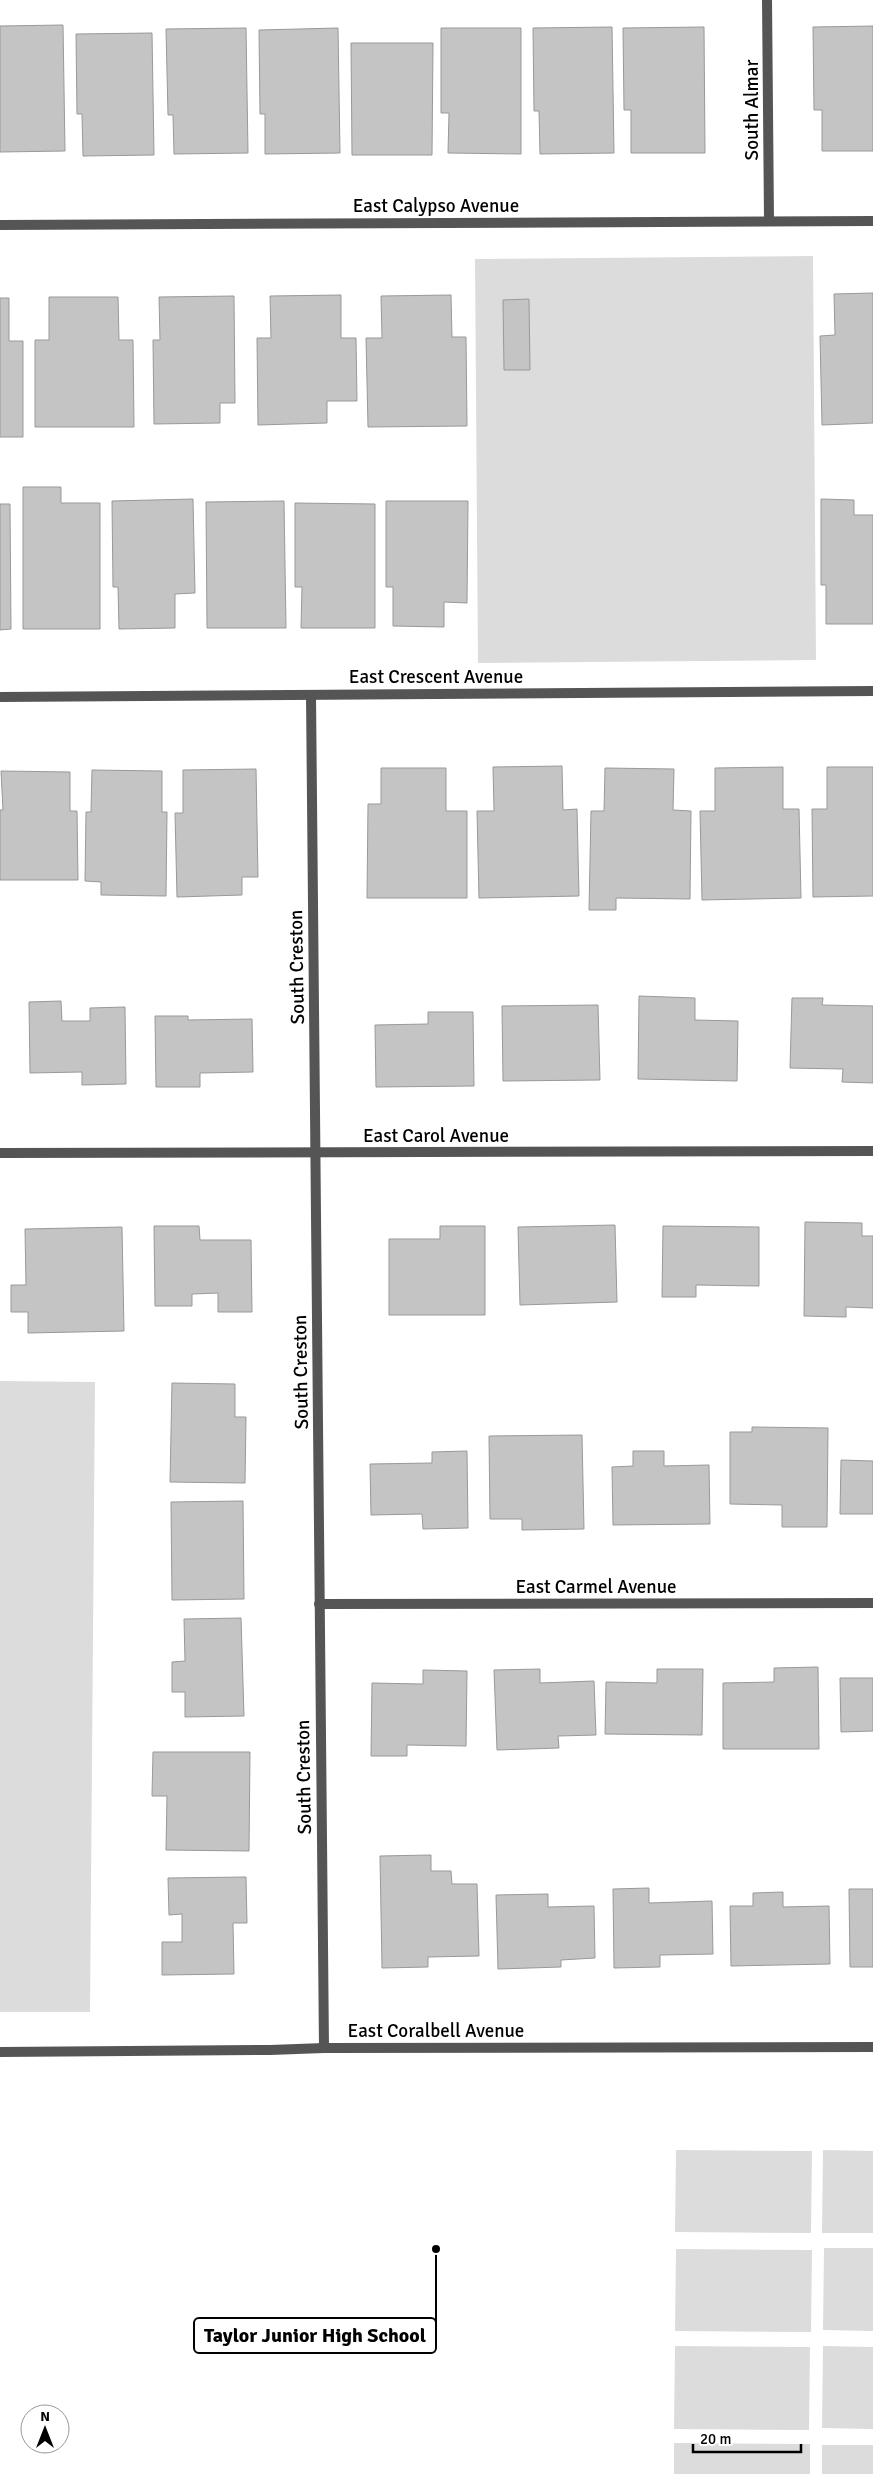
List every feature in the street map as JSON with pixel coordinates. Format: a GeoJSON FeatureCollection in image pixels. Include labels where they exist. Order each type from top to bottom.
{"type":"FeatureCollection","features":[{"type":"Feature","properties":{"kind":"street","name":"South Almar"},"geometry":{"type":"LineString","coordinates":[[767,0],[769,220]]}},
{"type":"Feature","properties":{"kind":"street","name":"East Calypso Avenue"},"geometry":{"type":"LineString","coordinates":[[0,225],[873,221]]}},
{"type":"Feature","properties":{"kind":"street","name":"East Crescent Avenue"},"geometry":{"type":"LineString","coordinates":[[0,697],[873,691]]}},
{"type":"Feature","properties":{"kind":"street","name":"South Creston"},"geometry":{"type":"LineString","coordinates":[[311,695],[324,2048]]}},
{"type":"Feature","properties":{"kind":"street","name":"East Carol Avenue"},"geometry":{"type":"LineString","coordinates":[[0,1153],[873,1152]]}},
{"type":"Feature","properties":{"kind":"street","name":"East Carmel Avenue"},"geometry":{"type":"LineString","coordinates":[[319,1604],[873,1603]]}},
{"type":"Feature","properties":{"kind":"street","name":"East Coralbell Avenue"},"geometry":{"type":"LineString","coordinates":[[0,2052],[324,2048],[873,2047]]}},
{"type":"Feature","properties":{"kind":"shaded area"},"geometry":{"type":"Polygon","coordinates":[[[813,256],[816,660],[478,663],[475,259],[813,256]]]}},
{"type":"Feature","properties":{"kind":"shaded area"},"geometry":{"type":"Polygon","coordinates":[[[0,1381],[95,1382],[90,2012],[0,2012],[0,1381]]]}},
{"type":"Feature","properties":{"kind":"shaded area"},"geometry":{"type":"Polygon","coordinates":[[[676,2150],[812,2151],[811,2233],[675,2232],[676,2150]]]}},
{"type":"Feature","properties":{"kind":"shaded area"},"geometry":{"type":"Polygon","coordinates":[[[823,2150],[873,2151],[873,2233],[822,2233],[823,2150]]]}},
{"type":"Feature","properties":{"kind":"shaded area"},"geometry":{"type":"Polygon","coordinates":[[[824,2248],[873,2248],[873,2331],[823,2330],[824,2248]]]}},
{"type":"Feature","properties":{"kind":"shaded area"},"geometry":{"type":"Polygon","coordinates":[[[676,2249],[812,2250],[811,2332],[675,2331],[676,2249]]]}},
{"type":"Feature","properties":{"kind":"shaded area"},"geometry":{"type":"Polygon","coordinates":[[[675,2346],[810,2347],[809,2430],[674,2429],[675,2346]]]}},
{"type":"Feature","properties":{"kind":"shaded area"},"geometry":{"type":"Polygon","coordinates":[[[823,2346],[873,2347],[873,2429],[822,2428],[823,2346]]]}},
{"type":"Feature","properties":{"kind":"shaded area"},"geometry":{"type":"Polygon","coordinates":[[[674,2443],[810,2444],[810,2474],[674,2474],[674,2443]]]}},
{"type":"Feature","properties":{"kind":"shaded area"},"geometry":{"type":"Polygon","coordinates":[[[822,2445],[873,2445],[873,2474],[822,2474],[822,2445]]]}},
{"type":"Feature","properties":{"kind":"building"},"geometry":{"type":"Polygon","coordinates":[[[63,25],[65,151],[0,152],[0,26],[63,25]]]}},
{"type":"Feature","properties":{"kind":"building"},"geometry":{"type":"Polygon","coordinates":[[[873,26],[873,151],[822,151],[822,110],[814,110],[813,27],[873,26]]]}},
{"type":"Feature","properties":{"kind":"building"},"geometry":{"type":"Polygon","coordinates":[[[612,27],[614,153],[540,154],[539,111],[534,111],[533,28],[612,27]]]}},
{"type":"Feature","properties":{"kind":"building"},"geometry":{"type":"Polygon","coordinates":[[[704,27],[705,153],[631,153],[631,110],[624,110],[623,28],[704,27]]]}},
{"type":"Feature","properties":{"kind":"building"},"geometry":{"type":"Polygon","coordinates":[[[246,28],[248,153],[174,154],[173,115],[168,115],[166,29],[246,28]]]}},
{"type":"Feature","properties":{"kind":"building"},"geometry":{"type":"Polygon","coordinates":[[[338,28],[340,153],[265,154],[265,114],[260,114],[259,30],[338,28]]]}},
{"type":"Feature","properties":{"kind":"building"},"geometry":{"type":"Polygon","coordinates":[[[441,28],[521,28],[521,154],[448,153],[449,113],[441,113],[441,28]]]}},
{"type":"Feature","properties":{"kind":"building"},"geometry":{"type":"Polygon","coordinates":[[[152,33],[154,155],[83,156],[82,114],[77,114],[76,34],[152,33]]]}},
{"type":"Feature","properties":{"kind":"building"},"geometry":{"type":"Polygon","coordinates":[[[351,43],[433,43],[432,155],[352,155],[351,43]]]}},
{"type":"Feature","properties":{"kind":"building"},"geometry":{"type":"Polygon","coordinates":[[[873,293],[873,423],[822,425],[820,336],[835,335],[834,294],[873,293]]]}},
{"type":"Feature","properties":{"kind":"building"},"geometry":{"type":"Polygon","coordinates":[[[341,295],[341,338],[356,338],[357,401],[327,401],[327,423],[258,425],[257,338],[271,338],[270,296],[341,295]]]}},
{"type":"Feature","properties":{"kind":"building"},"geometry":{"type":"Polygon","coordinates":[[[451,295],[452,337],[466,337],[467,426],[368,427],[366,338],[382,338],[381,296],[451,295]]]}},
{"type":"Feature","properties":{"kind":"building"},"geometry":{"type":"Polygon","coordinates":[[[234,296],[235,403],[220,403],[220,423],[154,424],[153,340],[160,340],[159,297],[234,296]]]}},
{"type":"Feature","properties":{"kind":"building"},"geometry":{"type":"Polygon","coordinates":[[[49,297],[118,297],[119,340],[133,340],[134,427],[35,427],[35,340],[49,340],[49,297]]]}},
{"type":"Feature","properties":{"kind":"building"},"geometry":{"type":"Polygon","coordinates":[[[0,298],[9,298],[9,341],[23,341],[23,437],[0,437],[0,298]]]}},
{"type":"Feature","properties":{"kind":"building"},"geometry":{"type":"Polygon","coordinates":[[[529,299],[530,370],[504,370],[503,300],[529,299]]]}},
{"type":"Feature","properties":{"kind":"building"},"geometry":{"type":"Polygon","coordinates":[[[23,487],[61,487],[61,503],[100,503],[100,629],[23,629],[23,487]]]}},
{"type":"Feature","properties":{"kind":"building"},"geometry":{"type":"Polygon","coordinates":[[[193,499],[195,593],[175,594],[175,628],[119,629],[118,587],[113,587],[112,501],[193,499]]]}},
{"type":"Feature","properties":{"kind":"building"},"geometry":{"type":"Polygon","coordinates":[[[821,499],[854,500],[854,515],[873,515],[873,624],[826,624],[826,585],[821,585],[821,499]]]}},
{"type":"Feature","properties":{"kind":"building"},"geometry":{"type":"Polygon","coordinates":[[[284,501],[286,628],[207,628],[206,502],[284,501]]]}},
{"type":"Feature","properties":{"kind":"building"},"geometry":{"type":"Polygon","coordinates":[[[386,501],[468,501],[467,603],[444,602],[444,627],[393,626],[393,587],[386,587],[386,501]]]}},
{"type":"Feature","properties":{"kind":"building"},"geometry":{"type":"Polygon","coordinates":[[[295,503],[375,504],[375,628],[301,628],[302,587],[295,587],[295,503]]]}},
{"type":"Feature","properties":{"kind":"building"},"geometry":{"type":"Polygon","coordinates":[[[0,504],[10,504],[11,629],[0,630],[0,504]]]}},
{"type":"Feature","properties":{"kind":"building"},"geometry":{"type":"Polygon","coordinates":[[[562,766],[563,810],[577,809],[579,896],[479,898],[477,811],[494,811],[493,767],[562,766]]]}},
{"type":"Feature","properties":{"kind":"building"},"geometry":{"type":"Polygon","coordinates":[[[783,767],[783,809],[799,809],[801,898],[702,900],[700,811],[715,811],[715,768],[783,767]]]}},
{"type":"Feature","properties":{"kind":"building"},"geometry":{"type":"Polygon","coordinates":[[[827,767],[873,767],[873,896],[813,897],[812,809],[827,809],[827,767]]]}},
{"type":"Feature","properties":{"kind":"building"},"geometry":{"type":"Polygon","coordinates":[[[381,768],[446,768],[446,811],[467,811],[467,898],[367,898],[368,804],[381,804],[381,768]]]}},
{"type":"Feature","properties":{"kind":"building"},"geometry":{"type":"Polygon","coordinates":[[[605,768],[674,769],[673,810],[691,811],[690,899],[616,898],[616,910],[589,910],[591,811],[604,811],[605,768]]]}},
{"type":"Feature","properties":{"kind":"building"},"geometry":{"type":"Polygon","coordinates":[[[256,769],[258,877],[242,877],[242,895],[177,897],[175,813],[183,813],[183,770],[256,769]]]}},
{"type":"Feature","properties":{"kind":"building"},"geometry":{"type":"Polygon","coordinates":[[[92,770],[162,771],[162,812],[167,812],[166,896],[101,895],[101,882],[85,881],[86,812],[91,812],[92,770]]]}},
{"type":"Feature","properties":{"kind":"building"},"geometry":{"type":"Polygon","coordinates":[[[1,771],[70,772],[70,811],[77,811],[78,880],[0,880],[0,810],[3,810],[1,771]]]}},
{"type":"Feature","properties":{"kind":"building"},"geometry":{"type":"Polygon","coordinates":[[[639,996],[695,998],[695,1020],[738,1021],[737,1081],[638,1079],[639,996]]]}},
{"type":"Feature","properties":{"kind":"building"},"geometry":{"type":"Polygon","coordinates":[[[792,998],[823,998],[822,1005],[873,1006],[873,1083],[842,1082],[843,1069],[790,1068],[792,998]]]}},
{"type":"Feature","properties":{"kind":"building"},"geometry":{"type":"Polygon","coordinates":[[[61,1001],[62,1021],[90,1021],[90,1008],[125,1007],[126,1084],[82,1085],[82,1072],[30,1073],[29,1002],[61,1001]]]}},
{"type":"Feature","properties":{"kind":"building"},"geometry":{"type":"Polygon","coordinates":[[[598,1005],[600,1080],[503,1081],[502,1006],[598,1005]]]}},
{"type":"Feature","properties":{"kind":"building"},"geometry":{"type":"Polygon","coordinates":[[[428,1012],[473,1012],[474,1086],[376,1087],[375,1025],[428,1024],[428,1012]]]}},
{"type":"Feature","properties":{"kind":"building"},"geometry":{"type":"Polygon","coordinates":[[[155,1016],[188,1016],[188,1020],[252,1019],[253,1072],[200,1073],[200,1087],[156,1087],[155,1016]]]}},
{"type":"Feature","properties":{"kind":"building"},"geometry":{"type":"Polygon","coordinates":[[[805,1222],[862,1223],[862,1236],[873,1236],[873,1308],[846,1307],[846,1317],[804,1316],[805,1222]]]}},
{"type":"Feature","properties":{"kind":"building"},"geometry":{"type":"Polygon","coordinates":[[[615,1225],[617,1302],[520,1305],[518,1227],[615,1225]]]}},
{"type":"Feature","properties":{"kind":"building"},"geometry":{"type":"Polygon","coordinates":[[[154,1226],[199,1226],[200,1240],[251,1240],[252,1312],[218,1312],[218,1293],[192,1294],[192,1306],[155,1306],[154,1226]]]}},
{"type":"Feature","properties":{"kind":"building"},"geometry":{"type":"Polygon","coordinates":[[[440,1226],[485,1226],[485,1315],[389,1315],[389,1239],[440,1239],[440,1226]]]}},
{"type":"Feature","properties":{"kind":"building"},"geometry":{"type":"Polygon","coordinates":[[[663,1226],[759,1227],[759,1286],[696,1285],[696,1297],[662,1297],[663,1226]]]}},
{"type":"Feature","properties":{"kind":"building"},"geometry":{"type":"Polygon","coordinates":[[[122,1227],[124,1331],[28,1333],[28,1312],[11,1312],[11,1285],[26,1285],[25,1229],[122,1227]]]}},
{"type":"Feature","properties":{"kind":"building"},"geometry":{"type":"Polygon","coordinates":[[[172,1383],[235,1384],[235,1417],[246,1417],[245,1483],[170,1482],[172,1383]]]}},
{"type":"Feature","properties":{"kind":"building"},"geometry":{"type":"Polygon","coordinates":[[[752,1427],[828,1428],[827,1527],[782,1527],[782,1505],[730,1504],[730,1432],[752,1432],[752,1427]]]}},
{"type":"Feature","properties":{"kind":"building"},"geometry":{"type":"Polygon","coordinates":[[[582,1435],[584,1529],[522,1530],[522,1519],[490,1519],[489,1436],[582,1435]]]}},
{"type":"Feature","properties":{"kind":"building"},"geometry":{"type":"Polygon","coordinates":[[[467,1451],[468,1528],[423,1529],[422,1514],[371,1515],[370,1464],[432,1463],[432,1452],[467,1451]]]}},
{"type":"Feature","properties":{"kind":"building"},"geometry":{"type":"Polygon","coordinates":[[[633,1451],[664,1451],[664,1466],[709,1465],[710,1524],[613,1525],[612,1467],[633,1466],[633,1451]]]}},
{"type":"Feature","properties":{"kind":"building"},"geometry":{"type":"Polygon","coordinates":[[[841,1460],[873,1461],[873,1514],[840,1514],[841,1460]]]}},
{"type":"Feature","properties":{"kind":"building"},"geometry":{"type":"Polygon","coordinates":[[[243,1501],[244,1599],[172,1600],[171,1502],[243,1501]]]}},
{"type":"Feature","properties":{"kind":"building"},"geometry":{"type":"Polygon","coordinates":[[[241,1618],[244,1716],[185,1717],[185,1692],[172,1692],[172,1662],[185,1661],[184,1619],[241,1618]]]}},
{"type":"Feature","properties":{"kind":"building"},"geometry":{"type":"Polygon","coordinates":[[[818,1667],[819,1749],[723,1749],[723,1683],[774,1682],[774,1668],[818,1667]]]}},
{"type":"Feature","properties":{"kind":"building"},"geometry":{"type":"Polygon","coordinates":[[[540,1669],[540,1683],[594,1681],[596,1735],[558,1736],[559,1748],[497,1750],[494,1670],[540,1669]]]}},
{"type":"Feature","properties":{"kind":"building"},"geometry":{"type":"Polygon","coordinates":[[[657,1669],[703,1669],[702,1735],[605,1734],[606,1682],[657,1683],[657,1669]]]}},
{"type":"Feature","properties":{"kind":"building"},"geometry":{"type":"Polygon","coordinates":[[[423,1670],[467,1671],[466,1746],[407,1745],[407,1756],[371,1756],[372,1683],[423,1684],[423,1670]]]}},
{"type":"Feature","properties":{"kind":"building"},"geometry":{"type":"Polygon","coordinates":[[[840,1678],[873,1678],[873,1731],[841,1732],[840,1678]]]}},
{"type":"Feature","properties":{"kind":"building"},"geometry":{"type":"Polygon","coordinates":[[[153,1752],[250,1752],[249,1851],[166,1850],[167,1796],[152,1796],[153,1752]]]}},
{"type":"Feature","properties":{"kind":"building"},"geometry":{"type":"Polygon","coordinates":[[[431,1855],[431,1871],[451,1871],[452,1884],[477,1884],[479,1956],[428,1957],[428,1967],[382,1968],[380,1856],[431,1855]]]}},
{"type":"Feature","properties":{"kind":"building"},"geometry":{"type":"Polygon","coordinates":[[[246,1877],[247,1923],[233,1923],[234,1974],[162,1975],[162,1942],[182,1942],[182,1914],[169,1915],[168,1878],[246,1877]]]}},
{"type":"Feature","properties":{"kind":"building"},"geometry":{"type":"Polygon","coordinates":[[[649,1888],[649,1903],[712,1901],[713,1954],[660,1955],[660,1967],[614,1968],[613,1889],[649,1888]]]}},
{"type":"Feature","properties":{"kind":"building"},"geometry":{"type":"Polygon","coordinates":[[[849,1889],[873,1889],[873,1967],[850,1967],[849,1889]]]}},
{"type":"Feature","properties":{"kind":"building"},"geometry":{"type":"Polygon","coordinates":[[[783,1892],[783,1907],[829,1906],[830,1964],[731,1966],[730,1906],[753,1906],[753,1893],[783,1892]]]}},
{"type":"Feature","properties":{"kind":"building"},"geometry":{"type":"Polygon","coordinates":[[[548,1894],[548,1907],[594,1906],[595,1958],[561,1960],[561,1967],[498,1969],[496,1895],[548,1894]]]}},
{"type":"Feature","properties":{"kind":"place","name":"Taylor Junior High School"},"geometry":{"type":"Point","coordinates":[436,2249]}}]}
